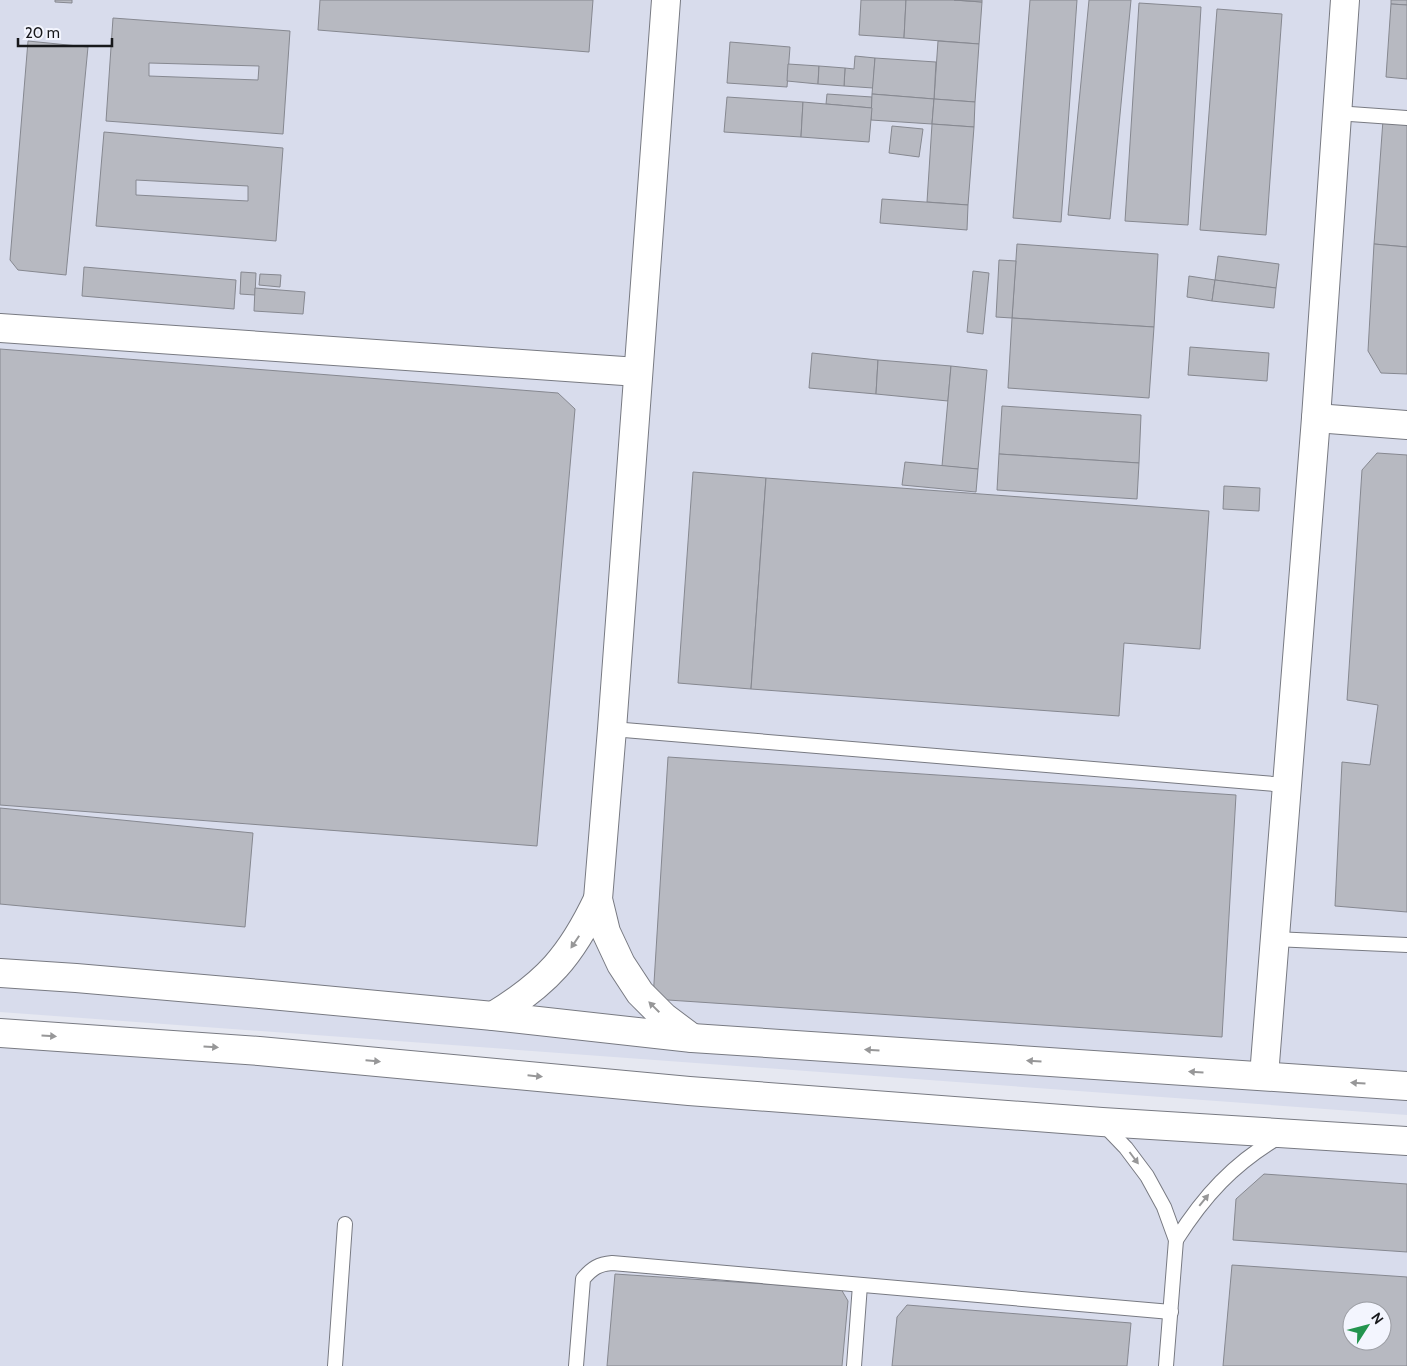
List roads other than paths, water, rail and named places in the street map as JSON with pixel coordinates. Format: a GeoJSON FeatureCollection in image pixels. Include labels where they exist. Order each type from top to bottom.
{"type":"FeatureCollection","features":[{"type":"Feature","properties":{"kind":"street"},"geometry":{"type":"LineString","coordinates":[[493,1016],[521,999],[546,979],[585,928],[598,898],[666,0]]}},
{"type":"Feature","properties":{"kind":"street"},"geometry":{"type":"LineString","coordinates":[[1264,1076],[1316,418],[1345,0]]}},
{"type":"Feature","properties":{"kind":"street"},"geometry":{"type":"LineString","coordinates":[[0,328],[638,372]]}},
{"type":"Feature","properties":{"kind":"street"},"geometry":{"type":"LineString","coordinates":[[1316,418],[1407,425]]}},
{"type":"Feature","properties":{"kind":"street"},"geometry":{"type":"LineString","coordinates":[[598,898],[610,940],[621,964],[640,993],[664,1018],[692,1038]]}},
{"type":"Feature","properties":{"kind":"street"},"geometry":{"type":"LineString","coordinates":[[0,973],[250,993],[493,1016],[692,1038],[1407,1086]]}},
{"type":"Feature","properties":{"kind":"street"},"geometry":{"type":"LineString","coordinates":[[0,1033],[259,1051],[689,1091],[1102,1122],[1407,1141]]}},
{"type":"Feature","properties":{"kind":"lane"},"geometry":{"type":"LineString","coordinates":[[1336,113],[1407,118]]}},
{"type":"Feature","properties":{"kind":"lane"},"geometry":{"type":"LineString","coordinates":[[612,729],[1286,785]]}},
{"type":"Feature","properties":{"kind":"lane"},"geometry":{"type":"LineString","coordinates":[[1274,938],[1407,945]]}},
{"type":"Feature","properties":{"kind":"lane"},"geometry":{"type":"LineString","coordinates":[[1102,1122],[1126,1148],[1147,1176],[1164,1207],[1176,1240],[1166,1366]]}},
{"type":"Feature","properties":{"kind":"lane"},"geometry":{"type":"LineString","coordinates":[[1176,1240],[1212,1190],[1234,1168],[1284,1134]]}},
{"type":"Feature","properties":{"kind":"lane"},"geometry":{"type":"LineString","coordinates":[[335,1366],[345,1224]]}},
{"type":"Feature","properties":{"kind":"lane"},"geometry":{"type":"LineString","coordinates":[[576,1366],[583,1278],[601,1264],[612,1263],[1170,1312]]}},
{"type":"Feature","properties":{"kind":"lane"},"geometry":{"type":"LineString","coordinates":[[854,1366],[860,1285]]}}]}
